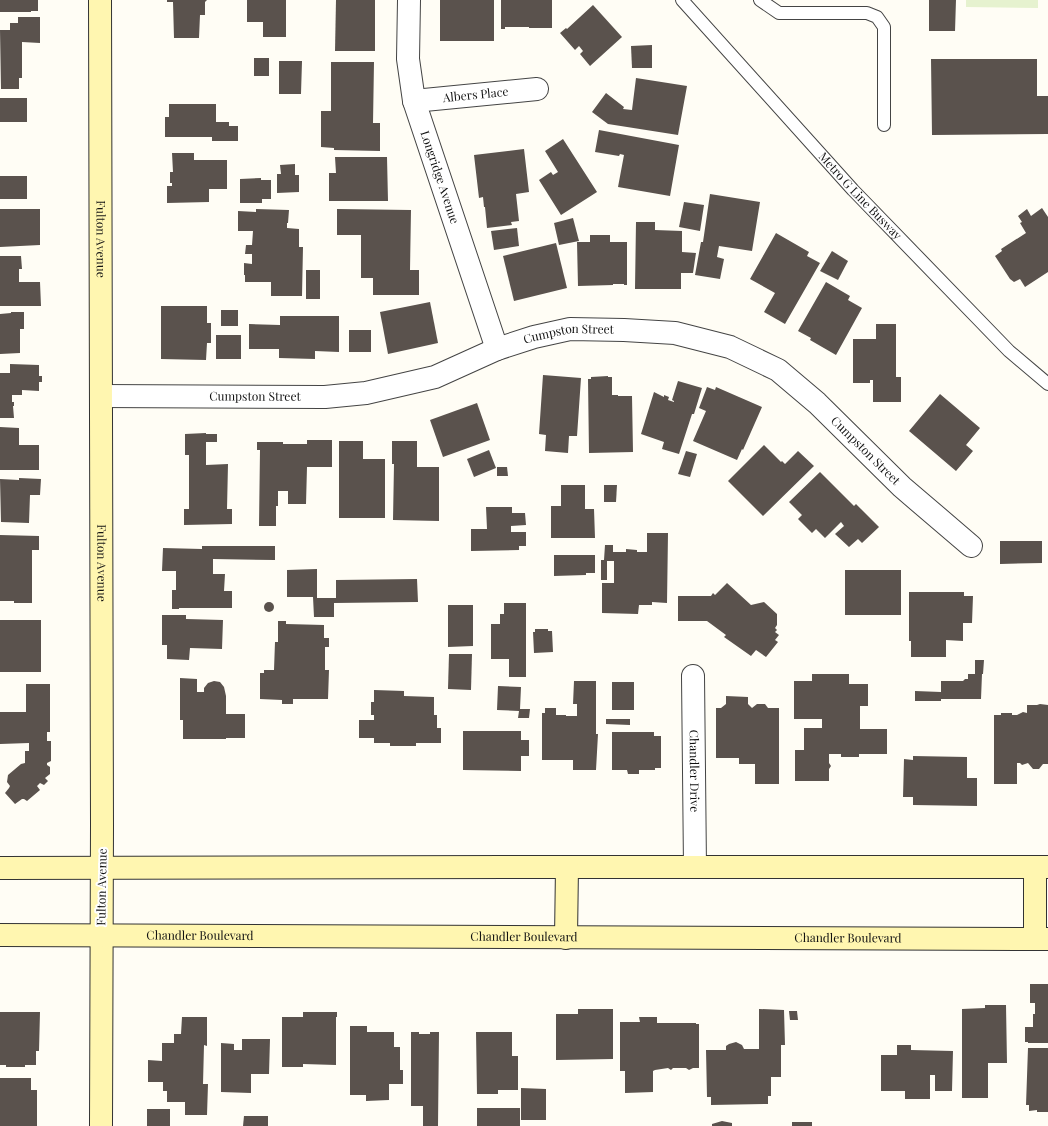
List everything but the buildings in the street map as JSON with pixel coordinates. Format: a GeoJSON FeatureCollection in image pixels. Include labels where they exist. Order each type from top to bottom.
{"type":"FeatureCollection","features":[{"type":"Feature","properties":{"kind":"street","name":"Fulton Avenue"},"geometry":{"type":"LineString","coordinates":[[100,0],[102,868],[101,1126]]}},
{"type":"Feature","properties":{"kind":"street","name":"Longridge Avenue"},"geometry":{"type":"LineString","coordinates":[[408,0],[408,59],[414,101],[497,349]]}},
{"type":"Feature","properties":{"kind":"street","name":"Albers Place"},"geometry":{"type":"LineString","coordinates":[[414,101],[537,89]]}},
{"type":"Feature","properties":{"kind":"street","name":"Cumpston Street"},"geometry":{"type":"LineString","coordinates":[[101,396],[325,397],[366,393],[435,377],[497,349],[534,337],[570,329],[624,330],[675,334],[730,347],[778,370],[817,403],[902,487],[971,546]]}},
{"type":"Feature","properties":{"kind":"street","name":"Chandler Drive"},"geometry":{"type":"LineString","coordinates":[[694,676],[695,866]]}},
{"type":"Feature","properties":{"kind":"street"},"geometry":{"type":"LineString","coordinates":[[566,938],[567,866]]}},
{"type":"Feature","properties":{"kind":"street"},"geometry":{"type":"LineString","coordinates":[[0,868],[567,866],[1042,867],[1042,939]]}},
{"type":"Feature","properties":{"kind":"street","name":"Chandler Boulevard"},"geometry":{"type":"LineString","coordinates":[[0,935],[1042,939]]}},
{"type":"Feature","properties":{"kind":"lane","name":"Metro G Line Busway"},"geometry":{"type":"LineString","coordinates":[[682,0],[853,190],[1009,351],[1048,384]]}},
{"type":"Feature","properties":{"kind":"lane"},"geometry":{"type":"LineString","coordinates":[[760,0],[779,12],[867,13],[877,17],[884,27],[884,125]]}},
{"type":"Feature","properties":{"kind":"green space"},"geometry":{"type":"Polygon","coordinates":[[[966,0],[1038,0],[1038,8],[966,7],[966,0]]]}}]}
